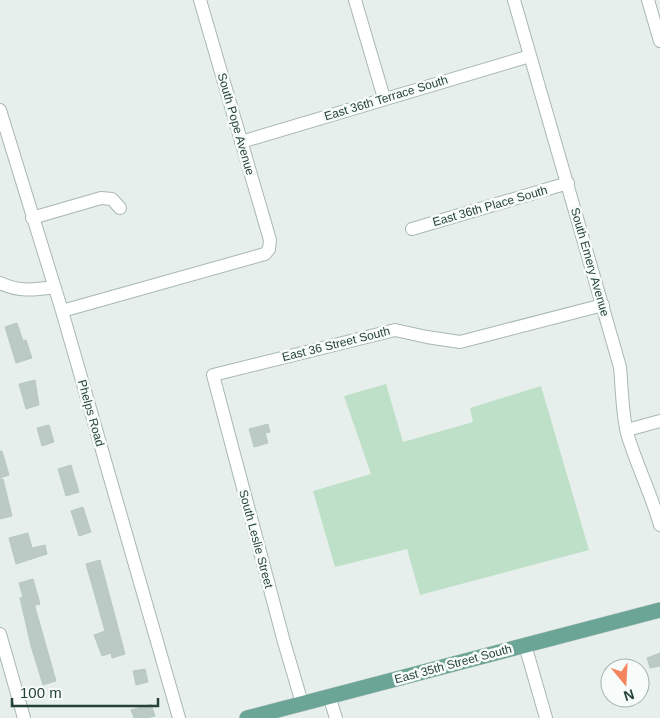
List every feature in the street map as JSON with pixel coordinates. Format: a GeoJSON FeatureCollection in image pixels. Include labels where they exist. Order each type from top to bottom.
{"type":"FeatureCollection","features":[{"type":"Feature","properties":{"kind":"main road","name":"East 35th Street South"},"geometry":{"type":"LineString","coordinates":[[247,718],[660,610]]}},
{"type":"Feature","properties":{"kind":"street","name":"South Pope Avenue"},"geometry":{"type":"LineString","coordinates":[[62,311],[265,254],[269,249],[270,240],[200,0]]}},
{"type":"Feature","properties":{"kind":"street"},"geometry":{"type":"LineString","coordinates":[[355,0],[384,98]]}},
{"type":"Feature","properties":{"kind":"street","name":"South Emery Avenue"},"geometry":{"type":"LineString","coordinates":[[514,0],[620,367],[627,430],[660,525]]}},
{"type":"Feature","properties":{"kind":"street"},"geometry":{"type":"LineString","coordinates":[[648,0],[660,41]]}},
{"type":"Feature","properties":{"kind":"street","name":"East 36th Terrace South"},"geometry":{"type":"LineString","coordinates":[[242,142],[384,98],[530,56]]}},
{"type":"Feature","properties":{"kind":"street","name":"Phelps Road"},"geometry":{"type":"LineString","coordinates":[[0,110],[62,311],[179,718]]}},
{"type":"Feature","properties":{"kind":"street","name":"East 36th Place South"},"geometry":{"type":"LineString","coordinates":[[412,229],[568,183]]}},
{"type":"Feature","properties":{"kind":"street"},"geometry":{"type":"LineString","coordinates":[[32,218],[101,198],[112,199],[120,208]]}},
{"type":"Feature","properties":{"kind":"street"},"geometry":{"type":"LineString","coordinates":[[0,283],[11,289],[31,291],[54,287]]}},
{"type":"Feature","properties":{"kind":"street","name":"East 36 Street South"},"geometry":{"type":"LineString","coordinates":[[213,375],[396,330],[460,342],[603,305]]}},
{"type":"Feature","properties":{"kind":"street","name":"South Leslie Street"},"geometry":{"type":"LineString","coordinates":[[213,375],[302,703]]}},
{"type":"Feature","properties":{"kind":"street"},"geometry":{"type":"LineString","coordinates":[[627,430],[660,421]]}},
{"type":"Feature","properties":{"kind":"street"},"geometry":{"type":"LineString","coordinates":[[0,634],[24,718]]}},
{"type":"Feature","properties":{"kind":"street"},"geometry":{"type":"LineString","coordinates":[[525,645],[546,718]]}},
{"type":"Feature","properties":{"kind":"street"},"geometry":{"type":"LineString","coordinates":[[329,696],[336,718]]}},
{"type":"Feature","properties":{"kind":"green space"},"geometry":{"type":"Polygon","coordinates":[[[386,384],[403,442],[473,422],[470,408],[541,386],[589,550],[420,595],[407,549],[335,567],[313,491],[371,474],[344,396],[386,384]]]}},
{"type":"Feature","properties":{"kind":"building"},"geometry":{"type":"Polygon","coordinates":[[[17,323],[23,341],[26,340],[32,358],[16,363],[5,327],[17,323]]]}},
{"type":"Feature","properties":{"kind":"building"},"geometry":{"type":"Polygon","coordinates":[[[35,380],[39,405],[26,409],[19,384],[35,380]]]}},
{"type":"Feature","properties":{"kind":"building"},"geometry":{"type":"Polygon","coordinates":[[[268,424],[270,432],[265,433],[268,443],[254,447],[249,429],[268,424]]]}},
{"type":"Feature","properties":{"kind":"building"},"geometry":{"type":"Polygon","coordinates":[[[49,425],[54,442],[42,446],[37,428],[49,425]]]}},
{"type":"Feature","properties":{"kind":"building"},"geometry":{"type":"Polygon","coordinates":[[[0,451],[2,451],[9,475],[0,478],[0,451]]]}},
{"type":"Feature","properties":{"kind":"building"},"geometry":{"type":"Polygon","coordinates":[[[71,465],[79,492],[66,496],[58,469],[71,465]]]}},
{"type":"Feature","properties":{"kind":"building"},"geometry":{"type":"Polygon","coordinates":[[[0,479],[3,479],[12,516],[0,519],[0,479]]]}},
{"type":"Feature","properties":{"kind":"building"},"geometry":{"type":"Polygon","coordinates":[[[83,507],[91,532],[79,536],[71,511],[83,507]]]}},
{"type":"Feature","properties":{"kind":"building"},"geometry":{"type":"Polygon","coordinates":[[[28,533],[32,548],[45,545],[47,554],[16,564],[9,538],[28,533]]]}},
{"type":"Feature","properties":{"kind":"building"},"geometry":{"type":"Polygon","coordinates":[[[100,560],[125,654],[112,658],[111,653],[102,656],[94,635],[105,631],[86,564],[100,560]]]}},
{"type":"Feature","properties":{"kind":"building"},"geometry":{"type":"Polygon","coordinates":[[[33,579],[40,604],[35,605],[35,607],[56,681],[43,685],[31,646],[20,598],[23,597],[19,583],[33,579]]]}},
{"type":"Feature","properties":{"kind":"building"},"geometry":{"type":"Polygon","coordinates":[[[660,653],[660,666],[650,668],[650,658],[647,658],[660,653]]]}},
{"type":"Feature","properties":{"kind":"building"},"geometry":{"type":"Polygon","coordinates":[[[145,669],[148,682],[136,685],[133,671],[145,669]]]}},
{"type":"Feature","properties":{"kind":"building"},"geometry":{"type":"Polygon","coordinates":[[[151,704],[155,716],[134,718],[131,710],[151,704]]]}}]}
